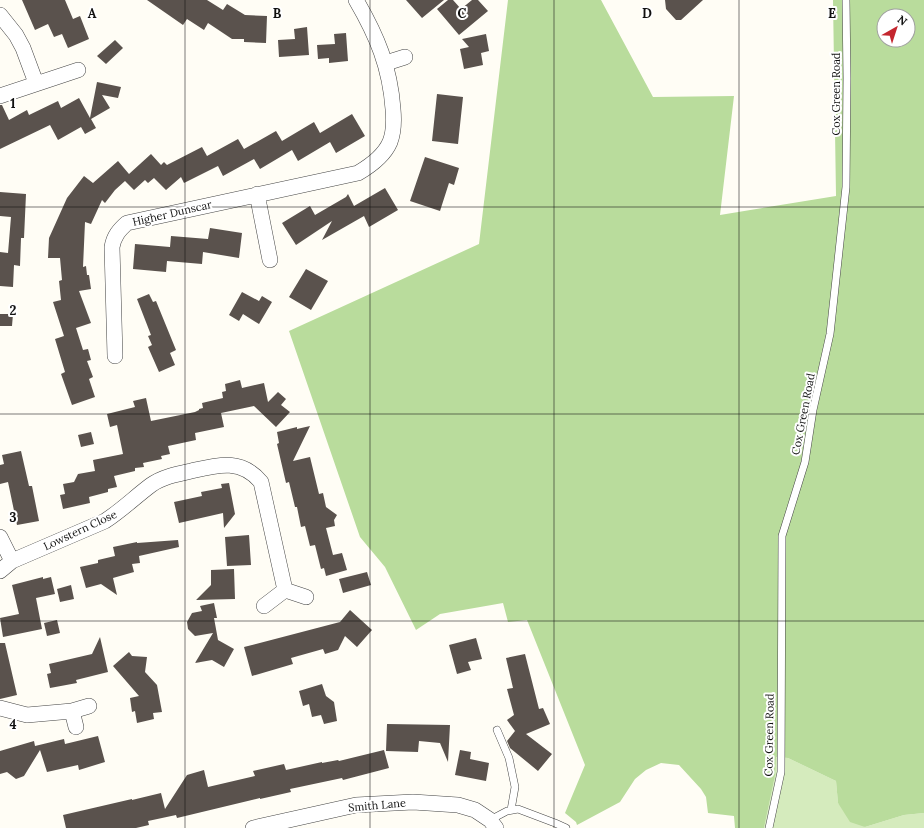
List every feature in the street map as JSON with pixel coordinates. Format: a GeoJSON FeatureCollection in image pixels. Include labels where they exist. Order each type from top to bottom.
{"type":"FeatureCollection","features":[{"type":"Feature","properties":{"kind":"street","name":"Higher Dunscar"},"geometry":{"type":"LineString","coordinates":[[115,356],[112,247],[114,238],[119,230],[127,223],[358,173],[370,166],[382,155],[390,142],[394,125],[386,63],[378,41],[356,0]]}},
{"type":"Feature","properties":{"kind":"street"},"geometry":{"type":"LineString","coordinates":[[0,15],[16,35],[23,48],[36,83]]}},
{"type":"Feature","properties":{"kind":"street"},"geometry":{"type":"LineString","coordinates":[[386,63],[405,57]]}},
{"type":"Feature","properties":{"kind":"street"},"geometry":{"type":"LineString","coordinates":[[0,96],[78,70]]}},
{"type":"Feature","properties":{"kind":"street"},"geometry":{"type":"LineString","coordinates":[[257,194],[270,260]]}},
{"type":"Feature","properties":{"kind":"street","name":"Lowstern Close"},"geometry":{"type":"LineString","coordinates":[[0,571],[12,561],[105,521],[151,485],[162,479],[173,475],[218,465],[228,465],[248,470],[261,482],[284,590]]}},
{"type":"Feature","properties":{"kind":"street"},"geometry":{"type":"LineString","coordinates":[[0,537],[12,561]]}},
{"type":"Feature","properties":{"kind":"street"},"geometry":{"type":"LineString","coordinates":[[264,606],[284,590],[306,597]]}},
{"type":"Feature","properties":{"kind":"street"},"geometry":{"type":"LineString","coordinates":[[0,708],[27,715],[72,711],[89,706]]}},
{"type":"Feature","properties":{"kind":"street"},"geometry":{"type":"LineString","coordinates":[[72,711],[76,727]]}},
{"type":"Feature","properties":{"kind":"street","name":"Smith Lane"},"geometry":{"type":"LineString","coordinates":[[253,828],[273,826],[356,804],[413,802],[458,805],[475,810],[493,824]]}},
{"type":"Feature","properties":{"kind":"lane","name":"Cox Green Road"},"geometry":{"type":"LineString","coordinates":[[770,828],[781,772],[782,536],[805,462],[813,410],[830,334],[846,187],[846,0]]}},
{"type":"Feature","properties":{"kind":"lane"},"geometry":{"type":"LineString","coordinates":[[497,730],[509,758],[515,787],[511,810]]}},
{"type":"Feature","properties":{"kind":"lane"},"geometry":{"type":"LineString","coordinates":[[493,824],[507,811],[518,809],[555,822],[566,828]]}},
{"type":"Feature","properties":{"kind":"green space"},"geometry":{"type":"Polygon","coordinates":[[[508,0],[601,0],[653,97],[734,96],[720,215],[836,196],[833,0],[924,0],[924,813],[904,815],[865,827],[850,822],[838,803],[836,781],[788,758],[776,757],[775,776],[764,828],[735,828],[734,816],[708,813],[706,797],[701,789],[679,765],[661,763],[646,770],[635,779],[620,802],[577,825],[576,822],[565,813],[585,765],[527,620],[508,622],[503,603],[440,614],[416,630],[385,567],[360,537],[289,331],[479,244],[508,0]]]}},
{"type":"Feature","properties":{"kind":"green space"},"geometry":{"type":"Polygon","coordinates":[[[775,757],[788,758],[836,781],[838,803],[865,827],[904,815],[924,813],[924,828],[764,828],[775,776],[775,757]]]}},
{"type":"Feature","properties":{"kind":"building"},"geometry":{"type":"Polygon","coordinates":[[[22,0],[65,0],[73,19],[80,16],[89,39],[68,48],[62,34],[54,37],[48,24],[35,30],[22,0]]]}},
{"type":"Feature","properties":{"kind":"building"},"geometry":{"type":"Polygon","coordinates":[[[147,0],[207,0],[223,10],[227,4],[245,15],[267,16],[266,43],[244,42],[244,39],[232,39],[208,23],[204,30],[187,19],[183,25],[147,0]]]}},
{"type":"Feature","properties":{"kind":"building"},"geometry":{"type":"Polygon","coordinates":[[[406,0],[444,0],[422,18],[406,0]]]}},
{"type":"Feature","properties":{"kind":"building"},"geometry":{"type":"Polygon","coordinates":[[[448,0],[453,0],[461,9],[472,0],[478,0],[488,11],[459,35],[437,9],[448,0]]]}},
{"type":"Feature","properties":{"kind":"building"},"geometry":{"type":"Polygon","coordinates":[[[665,0],[703,0],[681,20],[676,20],[666,9],[665,0]]]}},
{"type":"Feature","properties":{"kind":"building"},"geometry":{"type":"Polygon","coordinates":[[[307,27],[309,55],[279,57],[278,40],[295,39],[294,29],[307,27]]]}},
{"type":"Feature","properties":{"kind":"building"},"geometry":{"type":"Polygon","coordinates":[[[346,33],[348,61],[329,63],[329,58],[318,59],[317,45],[335,44],[334,34],[346,33]]]}},
{"type":"Feature","properties":{"kind":"building"},"geometry":{"type":"Polygon","coordinates":[[[486,34],[489,51],[481,53],[483,65],[464,69],[460,49],[469,47],[462,39],[486,34]]]}},
{"type":"Feature","properties":{"kind":"building"},"geometry":{"type":"Polygon","coordinates":[[[115,40],[123,48],[106,64],[97,56],[115,40]]]}},
{"type":"Feature","properties":{"kind":"building"},"geometry":{"type":"Polygon","coordinates":[[[97,82],[121,87],[118,98],[102,95],[110,108],[91,119],[96,128],[85,134],[81,127],[58,140],[50,125],[0,149],[0,105],[2,105],[9,120],[27,110],[29,115],[58,101],[61,108],[79,98],[90,118],[97,82]]]}},
{"type":"Feature","properties":{"kind":"building"},"geometry":{"type":"Polygon","coordinates":[[[437,94],[463,97],[458,144],[432,141],[437,94]]]}},
{"type":"Feature","properties":{"kind":"building"},"geometry":{"type":"Polygon","coordinates":[[[352,114],[365,136],[336,153],[330,142],[298,161],[292,150],[260,169],[254,159],[223,176],[218,166],[184,183],[181,177],[166,190],[154,178],[148,183],[145,180],[134,190],[125,181],[115,190],[105,203],[102,200],[91,224],[85,222],[83,267],[86,266],[91,289],[79,291],[91,323],[76,328],[83,350],[88,349],[91,360],[87,361],[93,377],[89,379],[95,397],[72,405],[61,374],[65,372],[55,339],[64,336],[53,302],[61,300],[59,281],[62,280],[60,258],[48,258],[49,238],[67,198],[84,176],[93,183],[118,161],[129,174],[151,154],[161,165],[164,162],[167,165],[202,147],[207,156],[238,139],[244,149],[276,131],[282,141],[314,122],[320,133],[352,114]]]}},
{"type":"Feature","properties":{"kind":"building"},"geometry":{"type":"Polygon","coordinates":[[[425,157],[459,168],[454,185],[449,183],[440,211],[410,201],[425,157]]]}},
{"type":"Feature","properties":{"kind":"building"},"geometry":{"type":"Polygon","coordinates":[[[385,188],[398,210],[369,227],[364,216],[322,240],[332,221],[296,245],[282,223],[310,206],[315,215],[346,197],[348,194],[354,206],[385,188]]]}},
{"type":"Feature","properties":{"kind":"building"},"geometry":{"type":"Polygon","coordinates":[[[0,192],[26,194],[24,238],[21,238],[20,266],[14,265],[13,287],[0,286],[0,252],[8,253],[11,217],[0,216],[0,192]]]}},
{"type":"Feature","properties":{"kind":"building"},"geometry":{"type":"Polygon","coordinates":[[[210,228],[242,233],[239,258],[203,252],[202,264],[167,261],[166,272],[133,269],[135,244],[170,247],[171,236],[208,239],[210,228]]]}},
{"type":"Feature","properties":{"kind":"building"},"geometry":{"type":"Polygon","coordinates":[[[306,269],[328,281],[311,310],[289,297],[306,269]]]}},
{"type":"Feature","properties":{"kind":"building"},"geometry":{"type":"Polygon","coordinates":[[[242,292],[259,301],[262,296],[272,302],[259,324],[243,314],[239,321],[229,315],[242,292]]]}},
{"type":"Feature","properties":{"kind":"building"},"geometry":{"type":"Polygon","coordinates":[[[149,294],[153,302],[156,301],[176,350],[170,353],[175,365],[159,372],[148,347],[152,345],[148,336],[151,335],[137,299],[149,294]]]}},
{"type":"Feature","properties":{"kind":"building"},"geometry":{"type":"Polygon","coordinates":[[[0,314],[13,314],[12,326],[0,326],[0,314]]]}},
{"type":"Feature","properties":{"kind":"building"},"geometry":{"type":"Polygon","coordinates":[[[240,380],[242,388],[264,383],[268,402],[278,392],[286,399],[281,405],[290,412],[276,427],[254,406],[221,413],[224,427],[195,433],[196,440],[168,446],[170,454],[161,456],[162,459],[143,463],[144,467],[135,468],[135,471],[114,476],[117,487],[108,489],[108,492],[89,497],[90,503],[63,509],[60,495],[65,494],[63,484],[74,482],[78,474],[95,471],[93,460],[123,454],[117,425],[110,427],[107,414],[135,407],[133,401],[146,398],[151,421],[195,412],[203,408],[202,403],[223,398],[222,392],[226,391],[225,384],[240,380]]]}},
{"type":"Feature","properties":{"kind":"building"},"geometry":{"type":"Polygon","coordinates":[[[310,426],[293,461],[310,457],[319,494],[323,493],[326,507],[337,515],[334,520],[335,526],[326,528],[333,555],[342,553],[347,570],[326,576],[324,568],[321,569],[315,545],[310,546],[305,526],[301,527],[297,507],[295,507],[289,482],[286,483],[277,444],[279,443],[277,432],[297,427],[297,429],[310,426]]]}},
{"type":"Feature","properties":{"kind":"building"},"geometry":{"type":"Polygon","coordinates":[[[91,432],[94,444],[81,447],[78,435],[91,432]]]}},
{"type":"Feature","properties":{"kind":"building"},"geometry":{"type":"Polygon","coordinates":[[[21,451],[29,486],[32,486],[39,521],[17,525],[8,482],[0,484],[0,465],[4,464],[2,455],[21,451]]]}},
{"type":"Feature","properties":{"kind":"building"},"geometry":{"type":"Polygon","coordinates":[[[229,483],[235,514],[224,528],[223,513],[179,523],[174,502],[202,496],[201,492],[222,488],[221,484],[229,483]]]}},
{"type":"Feature","properties":{"kind":"building"},"geometry":{"type":"Polygon","coordinates":[[[249,535],[251,565],[227,566],[225,537],[249,535]]]}},
{"type":"Feature","properties":{"kind":"building"},"geometry":{"type":"Polygon","coordinates":[[[178,540],[179,547],[139,556],[140,563],[132,564],[134,572],[113,578],[117,595],[101,584],[86,588],[80,567],[98,563],[98,560],[115,556],[113,547],[137,542],[178,540]]]}},
{"type":"Feature","properties":{"kind":"building"},"geometry":{"type":"Polygon","coordinates":[[[234,569],[235,599],[196,600],[211,585],[211,570],[234,569]]]}},
{"type":"Feature","properties":{"kind":"building"},"geometry":{"type":"Polygon","coordinates":[[[367,572],[371,585],[343,593],[339,579],[367,572]]]}},
{"type":"Feature","properties":{"kind":"building"},"geometry":{"type":"Polygon","coordinates":[[[43,577],[43,579],[51,577],[55,594],[36,598],[42,629],[3,637],[0,618],[19,614],[12,585],[43,577]]]}},
{"type":"Feature","properties":{"kind":"building"},"geometry":{"type":"Polygon","coordinates":[[[71,585],[74,599],[60,602],[57,589],[71,585]]]}},
{"type":"Feature","properties":{"kind":"building"},"geometry":{"type":"Polygon","coordinates":[[[214,603],[217,618],[214,618],[218,640],[234,649],[224,667],[212,660],[195,663],[213,633],[195,636],[188,629],[187,622],[192,613],[202,611],[200,606],[214,603]]]}},
{"type":"Feature","properties":{"kind":"building"},"geometry":{"type":"Polygon","coordinates":[[[350,610],[372,630],[357,647],[345,636],[338,650],[325,654],[323,649],[291,658],[293,664],[252,676],[244,647],[340,622],[350,610]]]}},
{"type":"Feature","properties":{"kind":"building"},"geometry":{"type":"Polygon","coordinates":[[[57,620],[60,633],[47,636],[44,623],[57,620]]]}},
{"type":"Feature","properties":{"kind":"building"},"geometry":{"type":"Polygon","coordinates":[[[100,637],[108,672],[76,680],[77,683],[50,688],[47,674],[51,673],[49,664],[92,654],[100,637]]]}},
{"type":"Feature","properties":{"kind":"building"},"geometry":{"type":"Polygon","coordinates":[[[476,638],[482,659],[468,662],[471,670],[457,674],[449,645],[476,638]]]}},
{"type":"Feature","properties":{"kind":"building"},"geometry":{"type":"Polygon","coordinates":[[[0,643],[5,643],[17,695],[0,699],[0,643]]]}},
{"type":"Feature","properties":{"kind":"building"},"geometry":{"type":"Polygon","coordinates":[[[129,652],[132,656],[147,657],[145,672],[157,685],[162,712],[153,713],[154,719],[137,723],[135,711],[132,712],[130,698],[139,696],[113,666],[129,652]]]}},
{"type":"Feature","properties":{"kind":"building"},"geometry":{"type":"Polygon","coordinates":[[[525,654],[539,709],[543,708],[550,724],[526,734],[552,754],[538,771],[510,748],[507,741],[515,731],[507,720],[514,715],[507,689],[513,688],[506,658],[525,654]]]}},
{"type":"Feature","properties":{"kind":"building"},"geometry":{"type":"Polygon","coordinates":[[[322,684],[326,696],[334,702],[337,721],[324,724],[321,715],[312,717],[309,704],[303,706],[299,691],[322,684]]]}},
{"type":"Feature","properties":{"kind":"building"},"geometry":{"type":"Polygon","coordinates":[[[387,724],[450,725],[448,762],[440,743],[419,741],[418,752],[386,751],[387,724]]]}},
{"type":"Feature","properties":{"kind":"building"},"geometry":{"type":"Polygon","coordinates":[[[98,736],[105,762],[79,770],[78,765],[47,772],[40,750],[24,776],[16,779],[7,772],[0,774],[0,751],[34,741],[35,746],[64,739],[65,744],[98,736]]]}},
{"type":"Feature","properties":{"kind":"building"},"geometry":{"type":"Polygon","coordinates":[[[384,750],[389,768],[343,780],[342,778],[290,789],[291,792],[177,818],[176,815],[148,821],[149,825],[136,828],[66,828],[63,815],[161,793],[165,809],[187,775],[204,770],[208,787],[255,776],[253,771],[284,764],[286,770],[322,762],[339,761],[384,750]]]}},
{"type":"Feature","properties":{"kind":"building"},"geometry":{"type":"Polygon","coordinates":[[[460,750],[471,752],[470,759],[489,763],[486,781],[455,775],[460,750]]]}}]}
